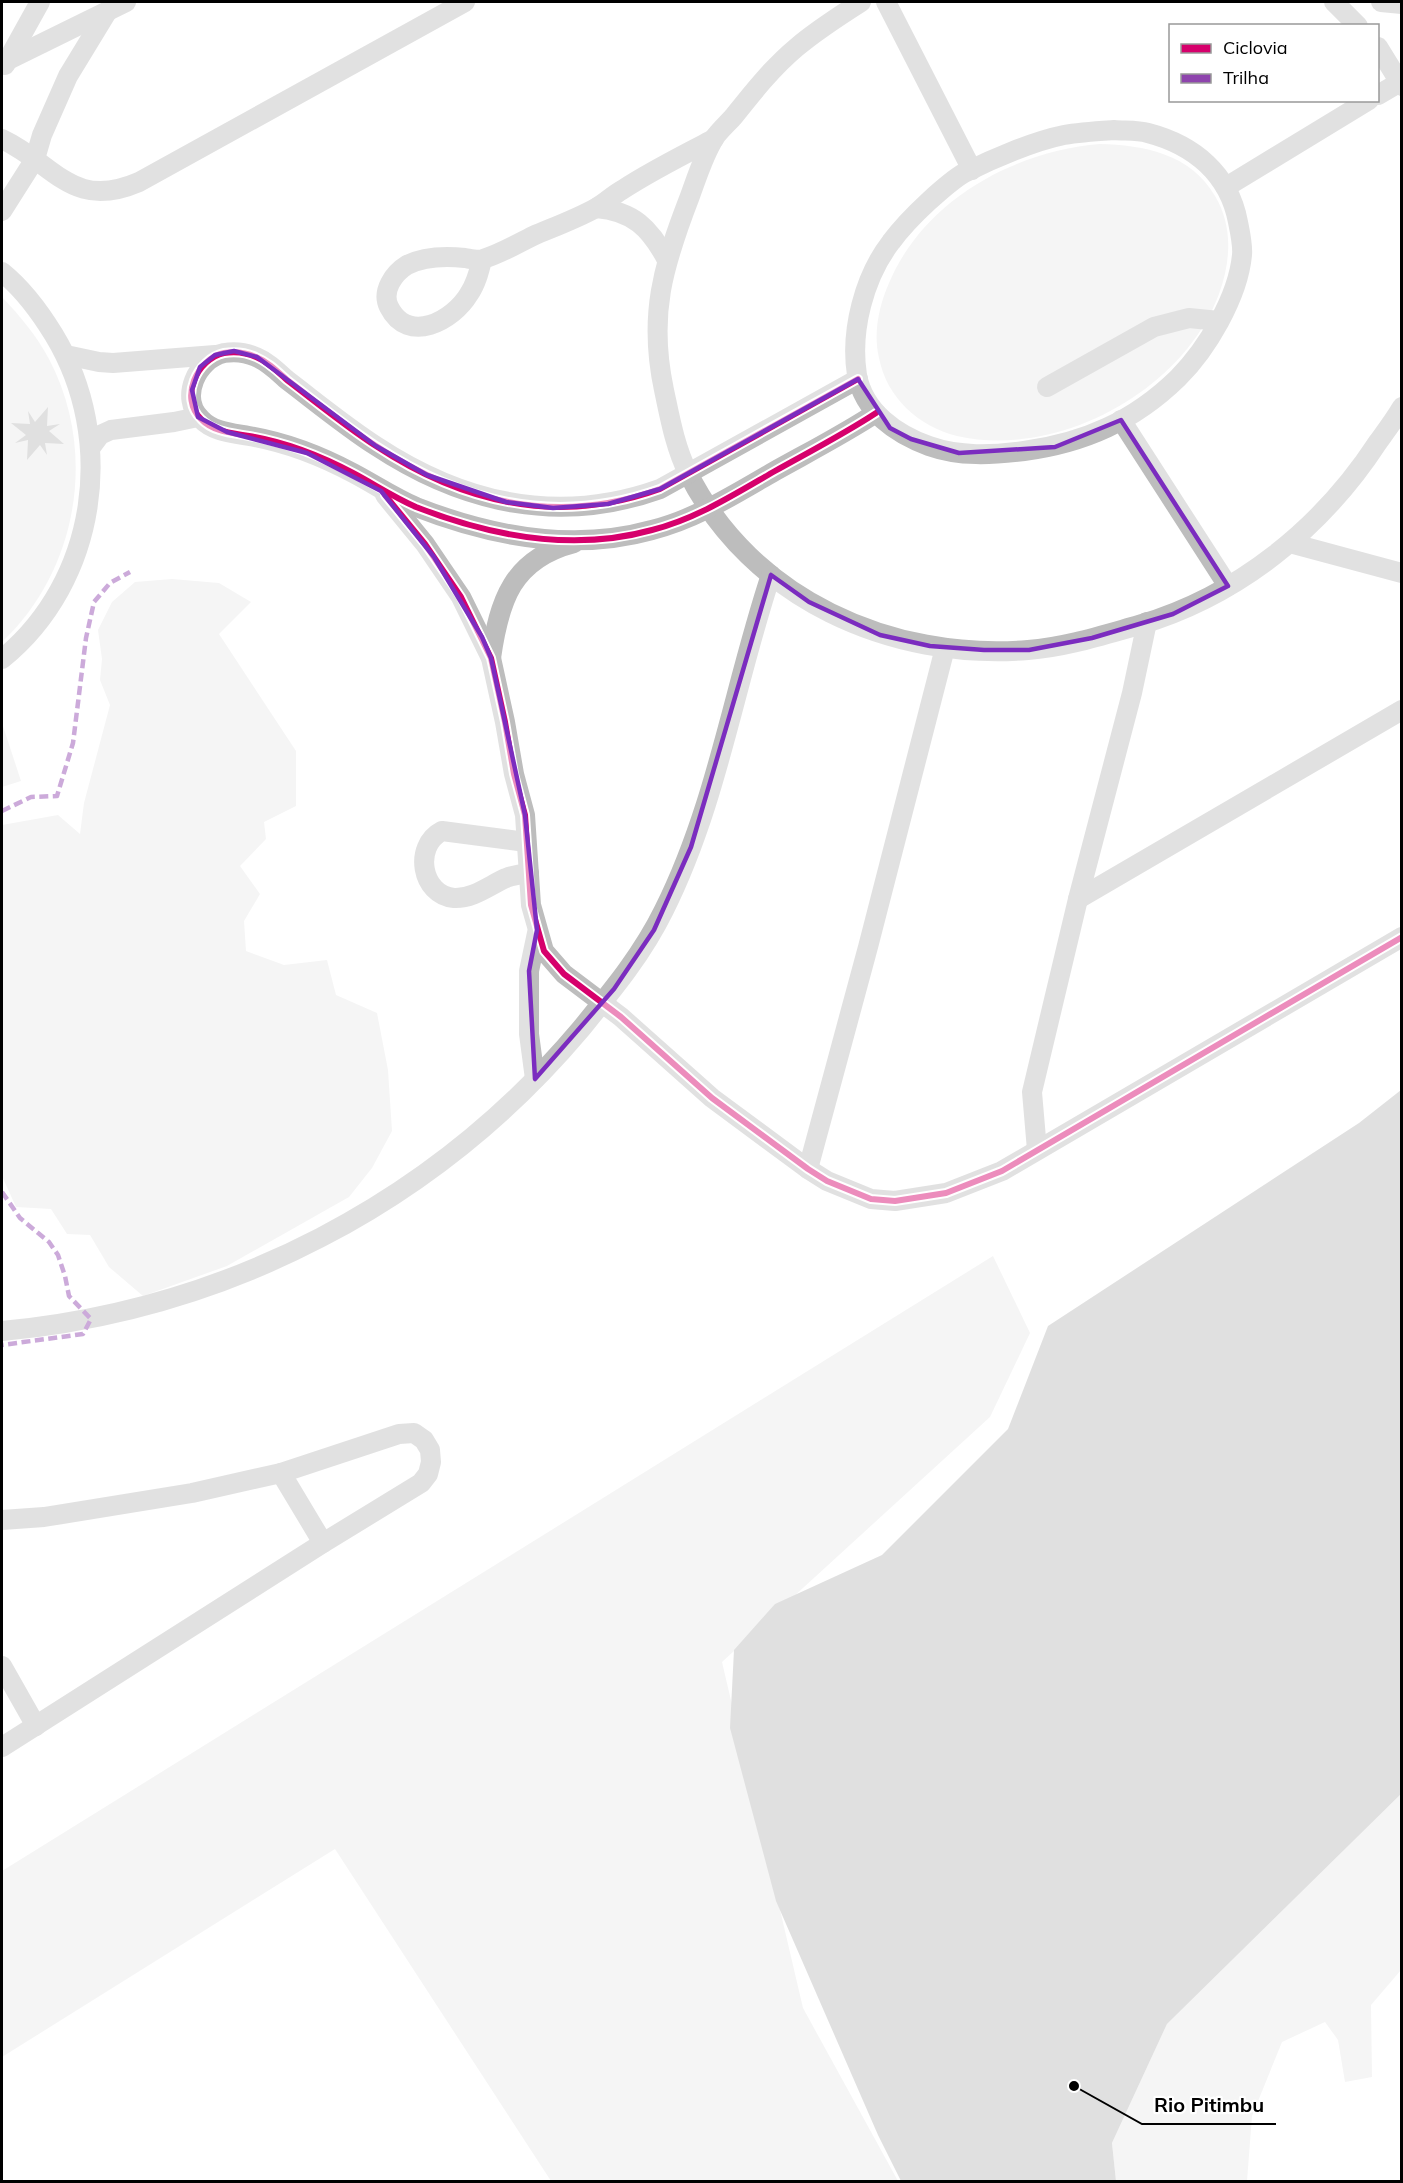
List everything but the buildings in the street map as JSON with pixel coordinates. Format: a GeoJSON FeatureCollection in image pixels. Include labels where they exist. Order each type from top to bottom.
{"type":"FeatureCollection","features":[{"type":"Feature","properties":{"kind":"street"},"geometry":{"type":"LineString","coordinates":[[4,66],[40,2]]}},
{"type":"Feature","properties":{"kind":"street"},"geometry":{"type":"LineString","coordinates":[[4,66],[126,2]]}},
{"type":"Feature","properties":{"kind":"street"},"geometry":{"type":"LineString","coordinates":[[2,139],[19,147],[57,177],[76,187],[110,192],[125,188],[140,182],[461,2]]}},
{"type":"Feature","properties":{"kind":"street"},"geometry":{"type":"LineString","coordinates":[[861,2],[796,48],[750,96],[714,139],[690,195],[667,260],[661,286],[656,322],[659,361],[680,455],[688,474],[708,508],[734,541],[771,575],[809,602],[880,635],[945,648],[984,650],[1029,650],[1075,643],[1147,622],[1193,605],[1228,586],[1290,543],[1356,476],[1401,407]]}},
{"type":"Feature","properties":{"kind":"street"},"geometry":{"type":"LineString","coordinates":[[886,2],[972,170]]}},
{"type":"Feature","properties":{"kind":"street"},"geometry":{"type":"LineString","coordinates":[[1334,2],[1356,24]]}},
{"type":"Feature","properties":{"kind":"street"},"geometry":{"type":"LineString","coordinates":[[1381,2],[1401,4]]}},
{"type":"Feature","properties":{"kind":"street"},"geometry":{"type":"LineString","coordinates":[[2,211],[35,159],[42,135],[68,76],[107,12]]}},
{"type":"Feature","properties":{"kind":"street"},"geometry":{"type":"LineString","coordinates":[[1379,50],[1401,83],[1379,95]]}},
{"type":"Feature","properties":{"kind":"street"},"geometry":{"type":"LineString","coordinates":[[1226,187],[1366,102]]}},
{"type":"Feature","properties":{"kind":"street"},"geometry":{"type":"LineString","coordinates":[[1114,130],[1146,132],[1175,143],[1201,159],[1217,173],[1226,187],[1236,212],[1242,254],[1239,273],[1219,321],[1199,354],[1178,378],[1121,420],[1083,439],[1055,447],[981,454],[959,453],[911,440],[890,428],[876,413],[864,394],[858,379],[854,354],[867,286],[889,243],[920,209],[962,174],[1012,152],[1062,135],[1114,130]]}},
{"type":"Feature","properties":{"kind":"street"},"geometry":{"type":"LineString","coordinates":[[482,260],[469,295],[444,320],[433,325],[419,327],[397,318],[390,310],[387,302],[388,286],[397,273],[406,266],[428,258],[482,260],[596,208],[648,174],[714,139]]}},
{"type":"Feature","properties":{"kind":"street"},"geometry":{"type":"LineString","coordinates":[[596,208],[628,215],[640,223],[653,235],[667,260]]}},
{"type":"Feature","properties":{"kind":"street"},"geometry":{"type":"LineString","coordinates":[[2,272],[12,280],[42,315],[66,355],[83,399],[91,447],[90,491],[82,536],[66,578],[43,616],[2,659]]}},
{"type":"Feature","properties":{"kind":"street"},"geometry":{"type":"LineString","coordinates":[[1047,387],[1154,327],[1189,318],[1219,321]]}},
{"type":"Feature","properties":{"kind":"street"},"geometry":{"type":"LineString","coordinates":[[66,355],[113,363],[215,355],[234,351],[245,353],[271,366],[349,427],[399,460],[454,487],[506,502],[553,508],[608,504],[660,489],[858,379]]}},
{"type":"Feature","properties":{"kind":"street"},"geometry":{"type":"LineString","coordinates":[[215,355],[200,367],[192,390],[193,405],[198,417],[209,426],[227,432],[279,442],[353,473],[381,491],[440,516],[494,532],[544,539],[589,539],[651,531],[708,508],[876,413]]}},
{"type":"Feature","properties":{"kind":"street"},"geometry":{"type":"LineString","coordinates":[[91,447],[100,435],[111,430],[174,423],[198,417]]}},
{"type":"Feature","properties":{"kind":"street"},"geometry":{"type":"LineString","coordinates":[[1121,420],[1228,586]]}},
{"type":"Feature","properties":{"kind":"street"},"geometry":{"type":"LineString","coordinates":[[381,491],[425,544],[456,590],[491,658],[514,774],[525,815],[531,905],[544,951],[564,974],[621,1017],[712,1098],[827,1181],[870,1199],[895,1201],[946,1193],[1002,1171],[1401,937]]}},
{"type":"Feature","properties":{"kind":"street"},"geometry":{"type":"LineString","coordinates":[[491,658],[495,623],[519,574],[537,560],[558,549],[589,539]]}},
{"type":"Feature","properties":{"kind":"street"},"geometry":{"type":"LineString","coordinates":[[1290,543],[1401,573]]}},
{"type":"Feature","properties":{"kind":"street"},"geometry":{"type":"LineString","coordinates":[[2,1331],[91,1319],[133,1310],[224,1282],[280,1258],[342,1226],[408,1186],[480,1132],[535,1079],[630,968],[654,930],[691,848],[724,747],[756,621],[771,575]]}},
{"type":"Feature","properties":{"kind":"street"},"geometry":{"type":"LineString","coordinates":[[1037,1150],[1032,1092],[1078,899],[1132,693],[1147,622]]}},
{"type":"Feature","properties":{"kind":"street"},"geometry":{"type":"LineString","coordinates":[[808,1169],[945,648]]}},
{"type":"Feature","properties":{"kind":"street"},"geometry":{"type":"LineString","coordinates":[[1078,899],[1401,710]]}},
{"type":"Feature","properties":{"kind":"street"},"geometry":{"type":"LineString","coordinates":[[526,843],[442,831],[430,841],[423,865],[424,872],[435,888],[455,898],[480,892],[514,875],[529,873]]}},
{"type":"Feature","properties":{"kind":"street"},"geometry":{"type":"LineString","coordinates":[[535,1079],[529,1034],[529,971],[537,930]]}},
{"type":"Feature","properties":{"kind":"street"},"geometry":{"type":"LineString","coordinates":[[2,1521],[44,1517],[192,1493],[281,1473],[399,1434],[414,1433],[424,1440],[430,1450],[431,1462],[428,1474],[421,1483],[2,1747]]}},
{"type":"Feature","properties":{"kind":"street"},"geometry":{"type":"LineString","coordinates":[[281,1473],[323,1543]]}},
{"type":"Feature","properties":{"kind":"street"},"geometry":{"type":"LineString","coordinates":[[2,1666],[36,1726]]}},
{"type":"Feature","properties":{"kind":"highlighted area"},"geometry":{"type":"Polygon","coordinates":[[[234,351],[257,357],[376,446],[427,475],[506,502],[553,508],[608,504],[660,489],[858,379],[890,428],[911,439],[959,453],[1055,447],[1121,420],[1228,586],[1173,614],[1092,638],[1029,650],[984,650],[930,646],[880,635],[809,602],[771,575],[691,847],[654,930],[614,989],[535,1079],[529,971],[537,930],[525,815],[491,658],[482,637],[434,557],[381,491],[307,453],[227,432],[198,417],[192,390],[200,367],[215,355],[234,351]]]}},
{"type":"Feature","properties":{"kind":"shaded area"},"geometry":{"type":"Polygon","coordinates":[[[1100,144],[1149,150],[1180,161],[1205,182],[1215,196],[1225,219],[1228,256],[1219,294],[1202,329],[1177,360],[1147,388],[1112,410],[1075,427],[1035,437],[996,440],[957,436],[929,425],[906,408],[897,398],[883,372],[877,349],[877,329],[882,301],[905,253],[925,227],[948,204],[975,185],[1005,169],[1036,157],[1100,144]]]}},
{"type":"Feature","properties":{"kind":"shaded area"},"geometry":{"type":"Polygon","coordinates":[[[2,297],[27,326],[49,359],[64,395],[73,432],[76,470],[72,508],[63,545],[48,580],[28,613],[2,642],[2,297]]]}},
{"type":"Feature","properties":{"kind":"shaded area"},"geometry":{"type":"Polygon","coordinates":[[[48,407],[47,426],[60,424],[49,431],[64,444],[45,443],[47,455],[40,445],[27,460],[28,440],[15,443],[26,435],[11,423],[30,424],[28,411],[35,422],[48,407]]]}},
{"type":"Feature","properties":{"kind":"shaded area"},"geometry":{"type":"Polygon","coordinates":[[[172,579],[219,583],[251,602],[219,634],[296,751],[296,806],[264,822],[266,839],[240,866],[260,894],[244,921],[246,951],[284,965],[327,960],[336,995],[377,1013],[388,1070],[392,1131],[372,1168],[349,1197],[227,1266],[143,1296],[109,1267],[90,1235],[67,1234],[51,1209],[16,1207],[2,1176],[2,825],[58,815],[80,834],[84,803],[110,705],[100,680],[102,659],[98,630],[112,602],[135,582],[172,579]]]}},
{"type":"Feature","properties":{"kind":"shaded area"},"geometry":{"type":"Polygon","coordinates":[[[2,723],[21,781],[2,787],[2,723]]]}},
{"type":"Feature","properties":{"kind":"shaded area"},"geometry":{"type":"Polygon","coordinates":[[[1401,1090],[1401,1794],[1167,2024],[1112,2143],[1116,2181],[901,2181],[878,2135],[776,1901],[730,1728],[734,1650],[775,1604],[882,1555],[1008,1429],[1048,1326],[1359,1123],[1401,1090]]]}},
{"type":"Feature","properties":{"kind":"shaded area"},"geometry":{"type":"Polygon","coordinates":[[[993,1256],[1030,1333],[990,1417],[722,1662],[803,2008],[898,2181],[551,2181],[335,1849],[2,2057],[2,1871],[993,1256]]]}},
{"type":"Feature","properties":{"kind":"shaded area"},"geometry":{"type":"Polygon","coordinates":[[[1401,1794],[1401,1970],[1371,2005],[1372,2077],[1345,2082],[1338,2040],[1325,2022],[1282,2042],[1252,2116],[1247,2181],[1116,2181],[1112,2143],[1167,2024],[1401,1794]]]}},
{"type":"Feature","properties":{"kind":"marked path"},"geometry":{"type":"LineString","coordinates":[[2,811],[31,797],[57,796],[73,743],[86,638],[94,602],[110,583],[130,572]]}},
{"type":"Feature","properties":{"kind":"marked path"},"geometry":{"type":"LineString","coordinates":[[2,1192],[20,1218],[49,1242],[58,1255],[69,1296],[91,1319],[83,1334],[2,1345]]}},
{"type":"Feature","properties":{"kind":"cycle path"},"geometry":{"type":"LineString","coordinates":[[858,379],[660,489],[623,500],[586,506],[549,507],[514,503],[478,495],[409,466],[353,430],[268,364],[248,354],[224,353],[214,357],[199,371],[191,390],[195,410],[211,427],[276,442],[316,455],[391,495],[444,517],[502,533],[562,540],[622,537],[652,530],[700,513],[876,413]]}},
{"type":"Feature","properties":{"kind":"cycle path"},"geometry":{"type":"LineString","coordinates":[[385,495],[425,544],[461,597],[491,658],[514,774],[525,815],[531,905],[544,951],[564,974],[621,1017],[712,1098],[827,1181],[871,1199],[895,1201],[946,1193],[1002,1171],[1402,937]]}},
{"type":"Feature","properties":{"kind":"place","name":"Rio Pitimbu"},"geometry":{"type":"Point","coordinates":[1074,2086]}}]}
